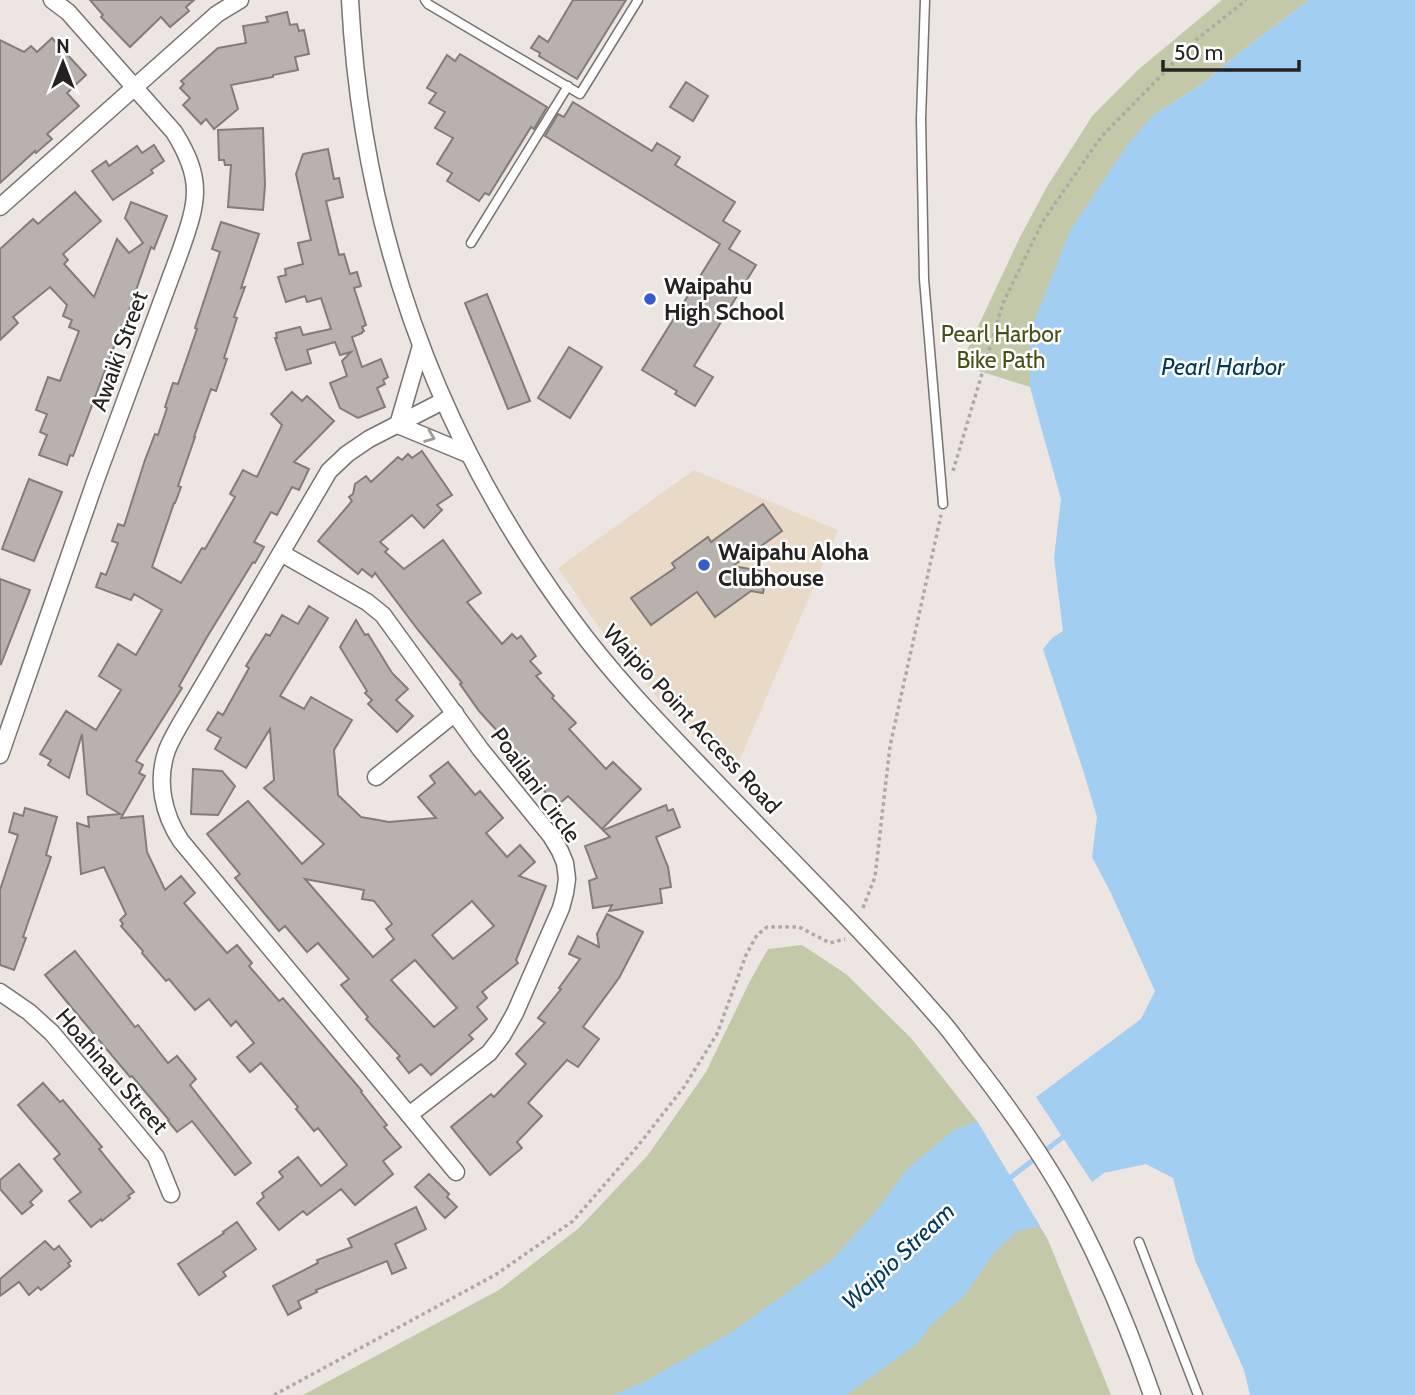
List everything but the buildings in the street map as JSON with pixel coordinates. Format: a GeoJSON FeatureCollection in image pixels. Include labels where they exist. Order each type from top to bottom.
{"type":"FeatureCollection","features":[{"type":"Feature","properties":{"kind":"street","name":"Awaiki Street"},"geometry":{"type":"LineString","coordinates":[[0,755],[7,710],[95,482],[191,220],[195,183],[186,152],[174,132],[68,12],[52,0]]}},
{"type":"Feature","properties":{"kind":"street"},"geometry":{"type":"LineString","coordinates":[[0,208],[217,13],[240,0]]}},
{"type":"Feature","properties":{"kind":"street","name":"Waipio Point Access Road"},"geometry":{"type":"LineString","coordinates":[[350,0],[355,68],[366,143],[398,280],[443,401],[468,454],[524,551],[574,624],[628,691],[940,1019],[1001,1098],[1063,1193],[1087,1240],[1152,1395]]}},
{"type":"Feature","properties":{"kind":"street"},"geometry":{"type":"LineString","coordinates":[[398,425],[421,346]]}},
{"type":"Feature","properties":{"kind":"street"},"geometry":{"type":"LineString","coordinates":[[443,401],[369,439],[329,471],[168,748],[162,767],[162,791],[170,825],[181,841],[456,1172]]}},
{"type":"Feature","properties":{"kind":"street"},"geometry":{"type":"LineString","coordinates":[[398,425],[468,454]]}},
{"type":"Feature","properties":{"kind":"street","name":"Poailani Circle"},"geometry":{"type":"LineString","coordinates":[[281,553],[367,602],[383,615],[481,750],[551,836],[565,863],[567,878],[561,908],[515,1013],[502,1036],[489,1053],[409,1115]]}},
{"type":"Feature","properties":{"kind":"street"},"geometry":{"type":"LineString","coordinates":[[376,777],[455,713]]}},
{"type":"Feature","properties":{"kind":"street","name":"Hoahinau Street"},"geometry":{"type":"LineString","coordinates":[[0,992],[29,1012],[52,1033],[156,1157],[171,1194]]}},
{"type":"Feature","properties":{"kind":"lane"},"geometry":{"type":"LineString","coordinates":[[425,0],[580,94],[638,0]]}},
{"type":"Feature","properties":{"kind":"lane"},"geometry":{"type":"LineString","coordinates":[[925,0],[922,118],[924,279],[943,503]]}},
{"type":"Feature","properties":{"kind":"lane"},"geometry":{"type":"LineString","coordinates":[[471,243],[568,86]]}},
{"type":"Feature","properties":{"kind":"lane"},"geometry":{"type":"LineString","coordinates":[[1139,1242],[1198,1395]]}},
{"type":"Feature","properties":{"kind":"path"},"geometry":{"type":"LineString","coordinates":[[274,1395],[495,1275],[573,1221],[684,1087],[717,1034],[746,955],[757,935],[767,927],[781,925],[799,927],[831,943],[844,940],[855,927],[875,877],[890,746],[943,503],[1003,303],[1043,220],[1101,137],[1196,40],[1246,0]]}},
{"type":"Feature","properties":{"kind":"shaded area"},"geometry":{"type":"Polygon","coordinates":[[[694,470],[838,530],[734,773],[667,709],[598,626],[558,568],[694,470]]]}},
{"type":"Feature","properties":{"kind":"green space","name":"Pearl Harbor Bike Path"},"geometry":{"type":"Polygon","coordinates":[[[1222,0],[1309,0],[1202,84],[1153,115],[1030,332],[1030,387],[960,365],[1020,237],[1048,185],[1093,115],[1139,69],[1222,0]]]}},
{"type":"Feature","properties":{"kind":"green space"},"geometry":{"type":"Polygon","coordinates":[[[802,945],[846,974],[911,1038],[977,1121],[1048,1240],[1111,1395],[303,1395],[499,1290],[579,1228],[648,1155],[706,1072],[768,949],[802,945]]]}},
{"type":"Feature","properties":{"kind":"water","name":"Pearl Harbor"},"geometry":{"type":"Polygon","coordinates":[[[1309,0],[1415,0],[1415,1395],[1250,1395],[1244,1370],[1195,1260],[1173,1178],[1146,1164],[1104,1173],[1092,1182],[1036,1097],[1141,1019],[1155,991],[1092,857],[1097,817],[1043,649],[1052,638],[1063,631],[1054,558],[1061,499],[1030,387],[1030,332],[1070,231],[1128,144],[1153,115],[1202,84],[1309,0]]]}},
{"type":"Feature","properties":{"kind":"water"},"geometry":{"type":"Polygon","coordinates":[[[977,1121],[1040,1226],[1017,1231],[994,1253],[964,1296],[932,1324],[918,1343],[847,1395],[614,1395],[644,1382],[732,1332],[832,1260],[877,1210],[907,1169],[954,1130],[977,1121]]]}},
{"type":"Feature","properties":{"kind":"waterway","name":"Waipio Stream"},"geometry":{"type":"LineString","coordinates":[[1006,1181],[1063,1137]]}},
{"type":"Feature","properties":{"kind":"place","name":"Waipahu High School"},"geometry":{"type":"Point","coordinates":[650,299]}},
{"type":"Feature","properties":{"kind":"place","name":"Waipahu Aloha Clubhouse"},"geometry":{"type":"Point","coordinates":[704,565]}}]}
